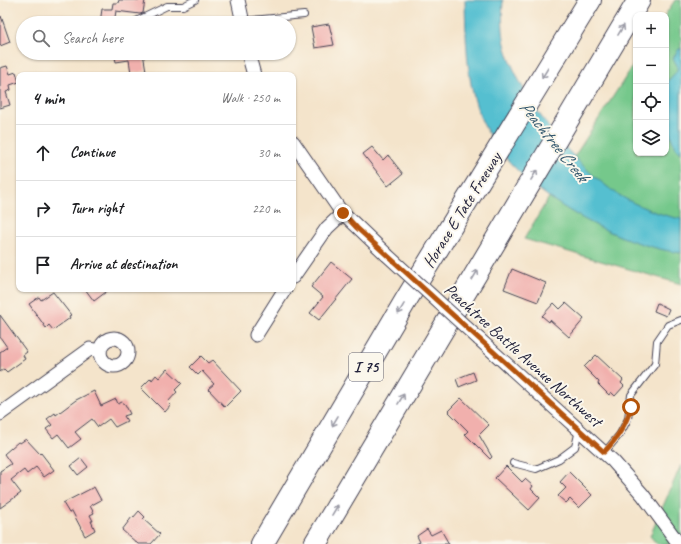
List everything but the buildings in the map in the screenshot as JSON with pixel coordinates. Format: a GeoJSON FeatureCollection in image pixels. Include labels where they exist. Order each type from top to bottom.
{"type":"FeatureCollection","features":[{"type":"Feature","properties":{"kind":"highway","name":"Horace E Tate Freeway"},"geometry":{"type":"LineString","coordinates":[[262,544],[406,300],[590,0]]}},
{"type":"Feature","properties":{"kind":"highway","name":"I 75"},"geometry":{"type":"LineString","coordinates":[[315,544],[639,0]]}},
{"type":"Feature","properties":{"kind":"street"},"geometry":{"type":"LineString","coordinates":[[238,0],[241,16]]}},
{"type":"Feature","properties":{"kind":"street"},"geometry":{"type":"LineString","coordinates":[[250,60],[253,72]]}},
{"type":"Feature","properties":{"kind":"street","name":"Peachtree Battle Avenue Northwest"},"geometry":{"type":"LineString","coordinates":[[296,146],[343,213],[387,255],[604,452],[643,495],[679,544]]}},
{"type":"Feature","properties":{"kind":"street"},"geometry":{"type":"LineString","coordinates":[[296,273],[328,228],[343,213]]}},
{"type":"Feature","properties":{"kind":"street"},"geometry":{"type":"LineString","coordinates":[[256,334],[283,292]]}},
{"type":"Feature","properties":{"kind":"street"},"geometry":{"type":"LineString","coordinates":[[0,414],[90,349],[100,351]]}},
{"type":"Feature","properties":{"kind":"lane"},"geometry":{"type":"LineString","coordinates":[[146,16],[167,6],[183,6],[195,0]]}},
{"type":"Feature","properties":{"kind":"lane"},"geometry":{"type":"LineString","coordinates":[[295,16],[304,15]]}},
{"type":"Feature","properties":{"kind":"lane"},"geometry":{"type":"LineString","coordinates":[[604,452],[620,434],[628,419],[631,407],[631,395],[655,364],[657,341],[668,325],[681,320]]}},
{"type":"Feature","properties":{"kind":"lane"},"geometry":{"type":"LineString","coordinates":[[513,463],[536,469],[559,459],[575,447],[579,430]]}},
{"type":"Feature","properties":{"kind":"green space"},"geometry":{"type":"Polygon","coordinates":[[[675,0],[681,0],[681,284],[524,239],[563,174],[633,66],[633,156],[669,156],[669,12],[667,12],[675,0]]]}},
{"type":"Feature","properties":{"kind":"green space"},"geometry":{"type":"Polygon","coordinates":[[[681,465],[681,544],[657,544],[650,536],[681,465]]]}},
{"type":"Feature","properties":{"kind":"water","name":"Peachtree Creek"},"geometry":{"type":"Polygon","coordinates":[[[465,0],[503,0],[502,12],[506,48],[513,68],[536,110],[567,149],[584,167],[619,195],[657,213],[681,219],[681,253],[652,247],[622,237],[591,223],[562,206],[534,185],[510,163],[491,138],[478,111],[474,98],[467,56],[465,0]]]}},
{"type":"Feature","properties":{"kind":"water"},"geometry":{"type":"Polygon","coordinates":[[[681,48],[681,153],[676,147],[669,130],[669,80],[677,71],[677,65],[673,59],[677,51],[681,48]]]}},
{"type":"Feature","properties":{"kind":"route"},"geometry":{"type":"LineString","coordinates":[[343,213],[357,228],[604,452],[611,446],[620,434],[628,419],[631,407]]}}]}
